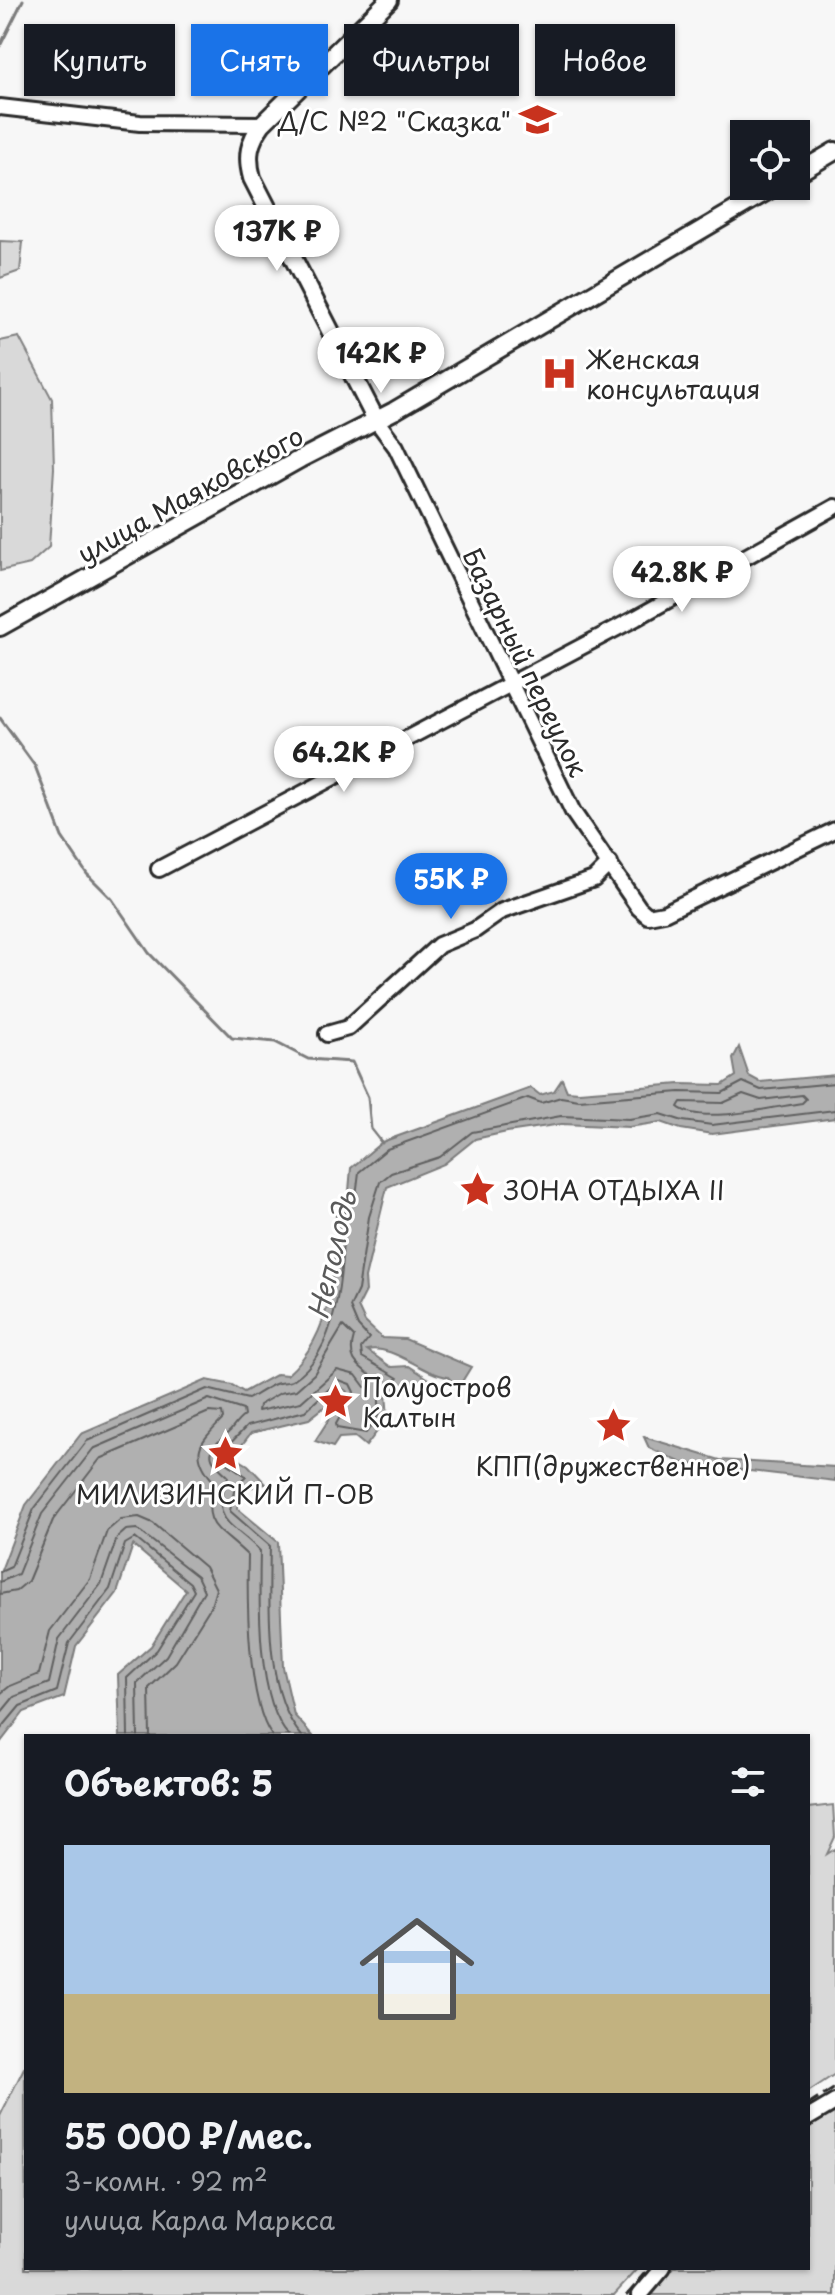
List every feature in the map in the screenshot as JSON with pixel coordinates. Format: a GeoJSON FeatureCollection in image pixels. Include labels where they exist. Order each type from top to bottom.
{"type":"FeatureCollection","features":[{"type":"Feature","properties":{"kind":"street"},"geometry":{"type":"LineString","coordinates":[[376,420],[252,178],[249,149],[262,124],[389,0]]}},
{"type":"Feature","properties":{"kind":"street"},"geometry":{"type":"LineString","coordinates":[[0,107],[140,123],[262,124]]}},
{"type":"Feature","properties":{"kind":"street"},"geometry":{"type":"LineString","coordinates":[[810,166],[835,151]]}},
{"type":"Feature","properties":{"kind":"street","name":"улица Маяковского"},"geometry":{"type":"LineString","coordinates":[[0,627],[376,420],[752,200]]}},
{"type":"Feature","properties":{"kind":"street","name":"Базарный переулок"},"geometry":{"type":"LineString","coordinates":[[376,420],[396,447],[573,812],[639,908],[648,916],[664,913],[835,830]]}},
{"type":"Feature","properties":{"kind":"street"},"geometry":{"type":"LineString","coordinates":[[159,869],[835,507]]}},
{"type":"Feature","properties":{"kind":"street"},"geometry":{"type":"LineString","coordinates":[[327,1034],[348,1028],[439,945],[475,930],[502,911],[594,879],[610,863]]}},
{"type":"Feature","properties":{"kind":"street"},"geometry":{"type":"LineString","coordinates":[[810,2117],[835,2102]]}},
{"type":"Feature","properties":{"kind":"street"},"geometry":{"type":"LineString","coordinates":[[640,2295],[661,2270]]}},
{"type":"Feature","properties":{"kind":"shaded area"},"geometry":{"type":"Polygon","coordinates":[[[0,241],[23,242],[20,271],[0,278],[0,241]]]}},
{"type":"Feature","properties":{"kind":"shaded area"},"geometry":{"type":"Polygon","coordinates":[[[19,337],[52,399],[54,468],[49,547],[30,564],[0,571],[0,341],[19,337]]]}},
{"type":"Feature","properties":{"kind":"shaded area"},"geometry":{"type":"Polygon","coordinates":[[[833,1805],[835,1837],[827,1854],[835,1849],[835,2074],[810,2091],[810,1808],[833,1805]]]}},
{"type":"Feature","properties":{"kind":"shaded area"},"geometry":{"type":"Polygon","coordinates":[[[24,2068],[24,2270],[637,2270],[614,2295],[0,2295],[0,2116],[24,2068]]]}},
{"type":"Feature","properties":{"kind":"shaded area"},"geometry":{"type":"Polygon","coordinates":[[[835,2112],[835,2295],[652,2295],[672,2270],[810,2270],[810,2127],[835,2112]]]}},
{"type":"Feature","properties":{"kind":"water"},"geometry":{"type":"Polygon","coordinates":[[[739,1047],[749,1076],[760,1082],[835,1075],[835,1118],[712,1134],[661,1122],[629,1127],[562,1124],[507,1132],[475,1139],[444,1164],[387,1187],[365,1278],[366,1291],[358,1307],[365,1322],[382,1338],[405,1339],[471,1367],[458,1388],[448,1377],[428,1371],[397,1355],[377,1349],[367,1350],[391,1367],[409,1366],[435,1383],[386,1394],[388,1417],[366,1446],[355,1437],[339,1438],[333,1447],[315,1441],[347,1391],[340,1387],[332,1401],[309,1419],[251,1433],[241,1446],[228,1453],[248,1465],[266,1484],[243,1489],[237,1508],[278,1542],[283,1667],[294,1715],[311,1734],[120,1734],[118,1675],[151,1646],[186,1590],[133,1545],[117,1593],[76,1646],[64,1697],[24,1712],[0,1743],[0,1573],[26,1505],[81,1434],[207,1380],[232,1385],[244,1392],[277,1374],[287,1375],[303,1358],[324,1318],[333,1274],[336,1205],[348,1202],[351,1168],[382,1142],[531,1088],[540,1095],[554,1091],[562,1079],[567,1091],[579,1092],[680,1084],[722,1085],[736,1076],[733,1059],[739,1047]]]}},
{"type":"Feature","properties":{"kind":"water"},"geometry":{"type":"Polygon","coordinates":[[[644,1437],[720,1460],[835,1467],[835,1481],[682,1463],[649,1448],[644,1437]]]}},
{"type":"Feature","properties":{"kind":"waterway"},"geometry":{"type":"LineString","coordinates":[[0,46],[23,0]]}},
{"type":"Feature","properties":{"kind":"waterway"},"geometry":{"type":"LineString","coordinates":[[0,718],[35,766],[62,837],[87,874],[112,899],[149,953],[232,1038],[275,1042],[308,1059],[352,1062],[368,1097],[371,1129],[382,1143]]}},
{"type":"Feature","properties":{"kind":"railway"},"geometry":{"type":"LineString","coordinates":[[810,2104],[835,2088]]}},
{"type":"Feature","properties":{"kind":"railway"},"geometry":{"type":"LineString","coordinates":[[627,2295],[648,2270]]}},
{"type":"Feature","properties":{"kind":"place","name":"Д/С №2 \"Сказка\""},"geometry":{"type":"Point","coordinates":[537,120]}},
{"type":"Feature","properties":{"kind":"place","name":"Женская консультация"},"geometry":{"type":"Point","coordinates":[560,373]}},
{"type":"Feature","properties":{"kind":"place","name":"ЗОНА ОТДЫХА II"},"geometry":{"type":"Point","coordinates":[478,1189]}},
{"type":"Feature","properties":{"kind":"place","name":"Полуостров Калтын"},"geometry":{"type":"Point","coordinates":[336,1401]}},
{"type":"Feature","properties":{"kind":"place","name":"КПП(дружественное)"},"geometry":{"type":"Point","coordinates":[613,1426]}},
{"type":"Feature","properties":{"kind":"place","name":"МИЛИЗИНСКИЙ П-ОВ"},"geometry":{"type":"Point","coordinates":[225,1454]}},
{"type":"Feature","properties":{"kind":"water label","name":"Неполодь"},"geometry":{"type":"Point","coordinates":[331,1255]}}]}
